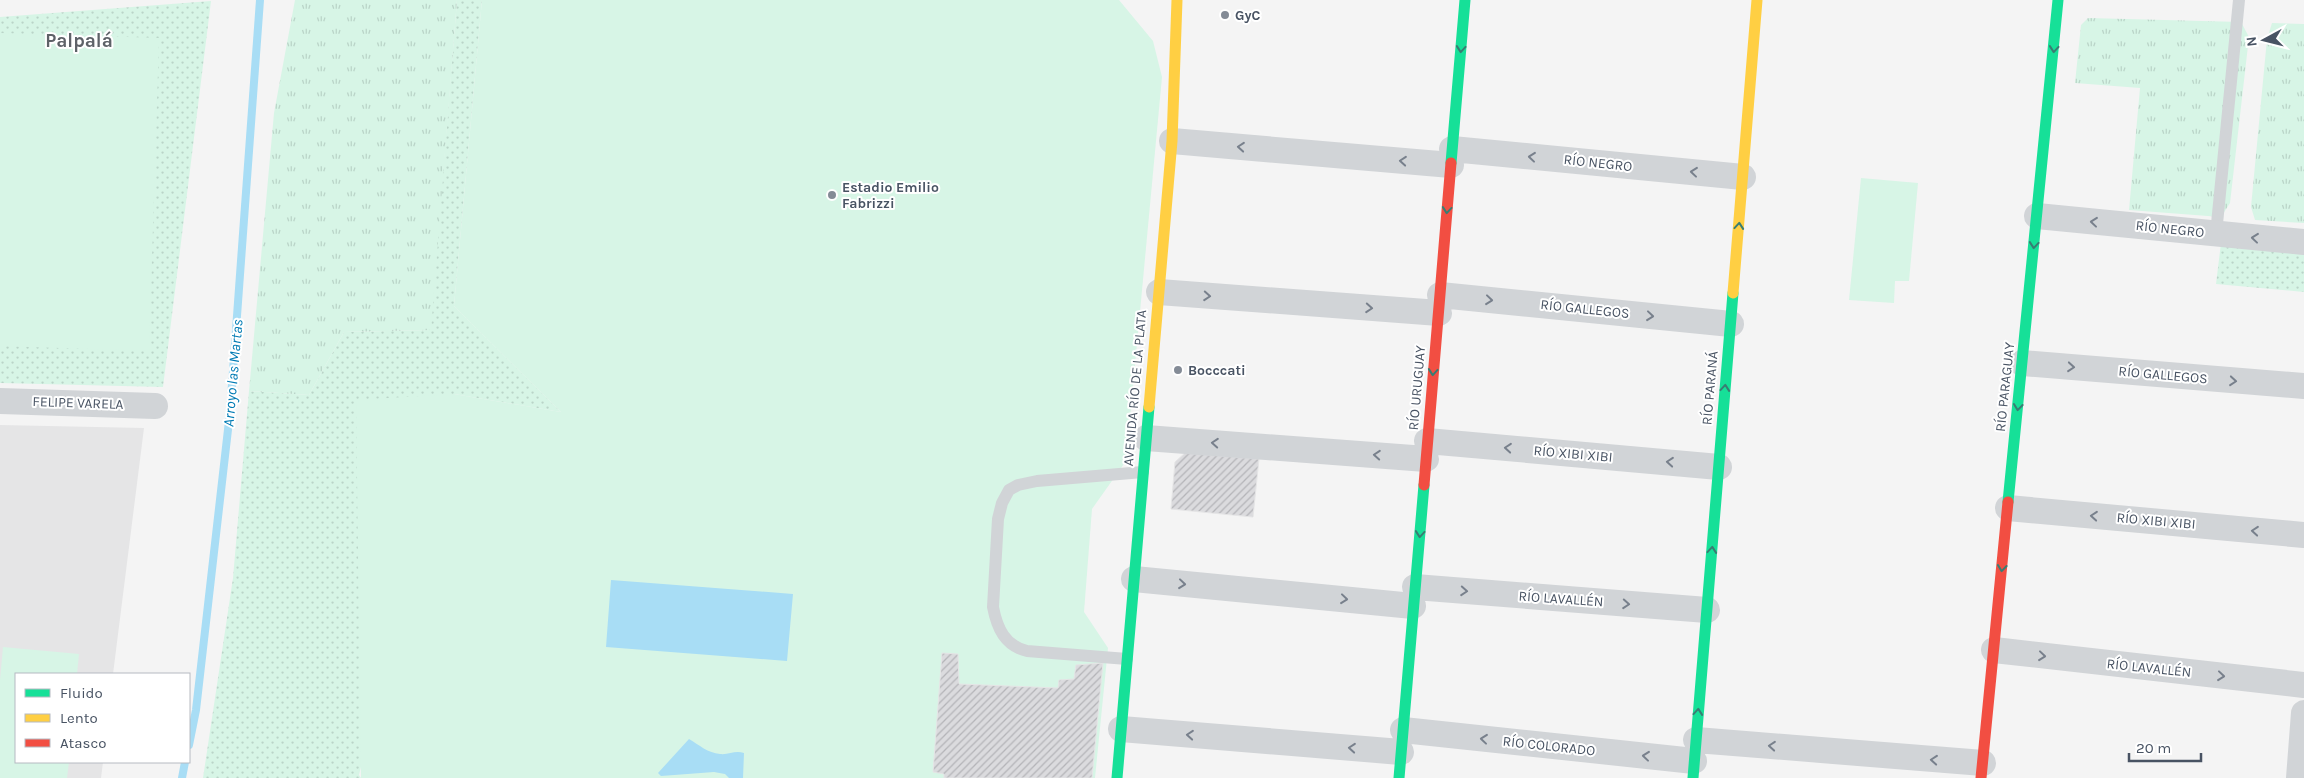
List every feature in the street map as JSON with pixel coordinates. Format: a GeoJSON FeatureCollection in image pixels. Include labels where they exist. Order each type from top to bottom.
{"type":"FeatureCollection","features":[{"type":"Feature","properties":{"kind":"street","name":"AVENIDA RÍO DE LA PLATA"},"geometry":{"type":"LineString","coordinates":[[1117,778],[1172,141],[1177,0]]}},
{"type":"Feature","properties":{"kind":"street","name":"RÍO URUGUAY"},"geometry":{"type":"LineString","coordinates":[[1399,778],[1465,0]]}},
{"type":"Feature","properties":{"kind":"street","name":"RÍO PARANÁ"},"geometry":{"type":"LineString","coordinates":[[1695,760],[1757,0]]}},
{"type":"Feature","properties":{"kind":"street","name":"RÍO PARAGUAY"},"geometry":{"type":"LineString","coordinates":[[1982,771],[2058,0]]}},
{"type":"Feature","properties":{"kind":"street","name":"RÍO NEGRO"},"geometry":{"type":"LineString","coordinates":[[1172,141],[1452,157],[1743,177]]}},
{"type":"Feature","properties":{"kind":"street","name":"RÍO NEGRO"},"geometry":{"type":"LineString","coordinates":[[2037,216],[2304,242]]}},
{"type":"Feature","properties":{"kind":"street","name":"RÍO GALLEGOS"},"geometry":{"type":"LineString","coordinates":[[1159,292],[1439,304],[1731,324]]}},
{"type":"Feature","properties":{"kind":"street","name":"RÍO GALLEGOS"},"geometry":{"type":"LineString","coordinates":[[2022,363],[2304,386]]}},
{"type":"Feature","properties":{"kind":"street","name":"FELIPE VARELA"},"geometry":{"type":"LineString","coordinates":[[0,401],[155,406]]}},
{"type":"Feature","properties":{"kind":"street","name":"RÍO XIBI XIBI"},"geometry":{"type":"LineString","coordinates":[[1146,438],[1427,450],[1718,466]]}},
{"type":"Feature","properties":{"kind":"street","name":"RÍO XIBI XIBI"},"geometry":{"type":"LineString","coordinates":[[2008,508],[2304,535]]}},
{"type":"Feature","properties":{"kind":"street","name":"RÍO LAVALLÉN"},"geometry":{"type":"LineString","coordinates":[[1134,579],[1414,597],[1707,610]]}},
{"type":"Feature","properties":{"kind":"street","name":"RÍO LAVALLÉN"},"geometry":{"type":"LineString","coordinates":[[1994,650],[2304,685]]}},
{"type":"Feature","properties":{"kind":"street"},"geometry":{"type":"LineString","coordinates":[[2299,778],[2304,713]]}},
{"type":"Feature","properties":{"kind":"street","name":"RÍO COLORADO"},"geometry":{"type":"LineString","coordinates":[[1121,729],[1402,741],[1695,760],[1982,771]]}},
{"type":"Feature","properties":{"kind":"lane"},"geometry":{"type":"LineString","coordinates":[[2216,234],[2239,0]]}},
{"type":"Feature","properties":{"kind":"lane"},"geometry":{"type":"LineString","coordinates":[[1127,659],[1027,652],[1016,649],[1009,642],[1001,633],[995,621],[993,606],[998,519],[1002,502],[1009,490],[1018,485],[1063,478],[1143,472]]}},
{"type":"Feature","properties":{"kind":"shaded area"},"geometry":{"type":"Polygon","coordinates":[[[0,425],[144,428],[113,673],[15,673],[15,763],[103,763],[101,778],[0,778],[0,425]]]}},
{"type":"Feature","properties":{"kind":"green space"},"geometry":{"type":"Polygon","coordinates":[[[295,0],[457,0],[431,330],[344,332],[309,395],[249,391],[274,113],[295,0]]]}},
{"type":"Feature","properties":{"kind":"green space"},"geometry":{"type":"Polygon","coordinates":[[[457,0],[482,0],[454,306],[561,412],[454,394],[359,775],[361,778],[203,778],[233,578],[249,391],[309,395],[344,332],[430,330],[457,0]]]}},
{"type":"Feature","properties":{"kind":"green space"},"geometry":{"type":"Polygon","coordinates":[[[482,0],[1119,0],[1153,41],[1162,77],[1126,461],[1092,509],[1084,612],[1108,648],[1095,778],[361,778],[356,400],[454,394],[561,412],[454,306],[482,0]]]}},
{"type":"Feature","properties":{"kind":"green space"},"geometry":{"type":"Polygon","coordinates":[[[211,1],[163,387],[0,383],[0,17],[211,1]]]}},
{"type":"Feature","properties":{"kind":"green space"},"geometry":{"type":"Polygon","coordinates":[[[2088,18],[2241,22],[2249,37],[2230,203],[2221,217],[2129,210],[2140,88],[2075,83],[2081,25],[2088,18]]]}},
{"type":"Feature","properties":{"kind":"green space"},"geometry":{"type":"Polygon","coordinates":[[[2272,23],[2304,24],[2304,223],[2255,220],[2251,207],[2267,39],[2272,23]]]}},
{"type":"Feature","properties":{"kind":"green space"},"geometry":{"type":"Polygon","coordinates":[[[0,33],[159,38],[149,351],[0,346],[0,33]]]}},
{"type":"Feature","properties":{"kind":"green space"},"geometry":{"type":"Polygon","coordinates":[[[1861,178],[1918,183],[1909,281],[1895,281],[1894,303],[1849,300],[1861,178]]]}},
{"type":"Feature","properties":{"kind":"green space"},"geometry":{"type":"Polygon","coordinates":[[[2221,243],[2304,252],[2304,292],[2216,284],[2221,243]]]}},
{"type":"Feature","properties":{"kind":"green space"},"geometry":{"type":"Polygon","coordinates":[[[3,647],[79,654],[77,673],[15,673],[15,763],[69,763],[67,778],[0,778],[0,680],[3,647]]]}},
{"type":"Feature","properties":{"kind":"water"},"geometry":{"type":"Polygon","coordinates":[[[611,580],[793,594],[787,661],[606,647],[611,580]]]}},
{"type":"Feature","properties":{"kind":"water"},"geometry":{"type":"Polygon","coordinates":[[[689,739],[712,752],[723,754],[744,753],[743,778],[729,778],[725,774],[714,772],[661,776],[658,773],[689,739]]]}},
{"type":"Feature","properties":{"kind":"building"},"geometry":{"type":"Polygon","coordinates":[[[1185,453],[1259,459],[1253,517],[1171,509],[1175,462],[1185,453]]]}},
{"type":"Feature","properties":{"kind":"building"},"geometry":{"type":"Polygon","coordinates":[[[942,653],[958,654],[959,684],[1058,688],[1059,680],[1074,679],[1076,665],[1103,663],[1092,778],[944,778],[944,774],[933,772],[942,653]]]}},
{"type":"Feature","properties":{"kind":"waterway","name":"Arroyo las Martas"},"geometry":{"type":"LineString","coordinates":[[190,740],[196,710],[230,412],[260,0]]}},
{"type":"Feature","properties":{"kind":"waterway","name":"Arroyo las Martas"},"geometry":{"type":"LineString","coordinates":[[182,778],[185,763]]}},
{"type":"Feature","properties":{"kind":"traffic: fast"},"geometry":{"type":"LineString","coordinates":[[1451,163],[1465,0]]}},
{"type":"Feature","properties":{"kind":"traffic: fast"},"geometry":{"type":"LineString","coordinates":[[2008,502],[2058,0]]}},
{"type":"Feature","properties":{"kind":"traffic: fast"},"geometry":{"type":"LineString","coordinates":[[1693,778],[1733,293]]}},
{"type":"Feature","properties":{"kind":"traffic: fast"},"geometry":{"type":"LineString","coordinates":[[1117,778],[1149,407]]}},
{"type":"Feature","properties":{"kind":"traffic: fast"},"geometry":{"type":"LineString","coordinates":[[1399,778],[1424,485]]}},
{"type":"Feature","properties":{"kind":"traffic: slow"},"geometry":{"type":"LineString","coordinates":[[1149,407],[1172,141],[1177,0]]}},
{"type":"Feature","properties":{"kind":"traffic: slow"},"geometry":{"type":"LineString","coordinates":[[1733,293],[1757,0]]}},
{"type":"Feature","properties":{"kind":"traffic: jam"},"geometry":{"type":"LineString","coordinates":[[1424,485],[1451,163]]}},
{"type":"Feature","properties":{"kind":"traffic: jam"},"geometry":{"type":"LineString","coordinates":[[1981,778],[2008,502]]}},
{"type":"Feature","properties":{"kind":"place","name":"GyC"},"geometry":{"type":"Point","coordinates":[1225,15]}},
{"type":"Feature","properties":{"kind":"place","name":"Estadio Emilio Fabrizzi"},"geometry":{"type":"Point","coordinates":[832,195]}},
{"type":"Feature","properties":{"kind":"place","name":"Bocccati"},"geometry":{"type":"Point","coordinates":[1178,370]}},
{"type":"Feature","properties":{"kind":"district","name":"Palpalá"},"geometry":{"type":"Point","coordinates":[79,41]}}]}
